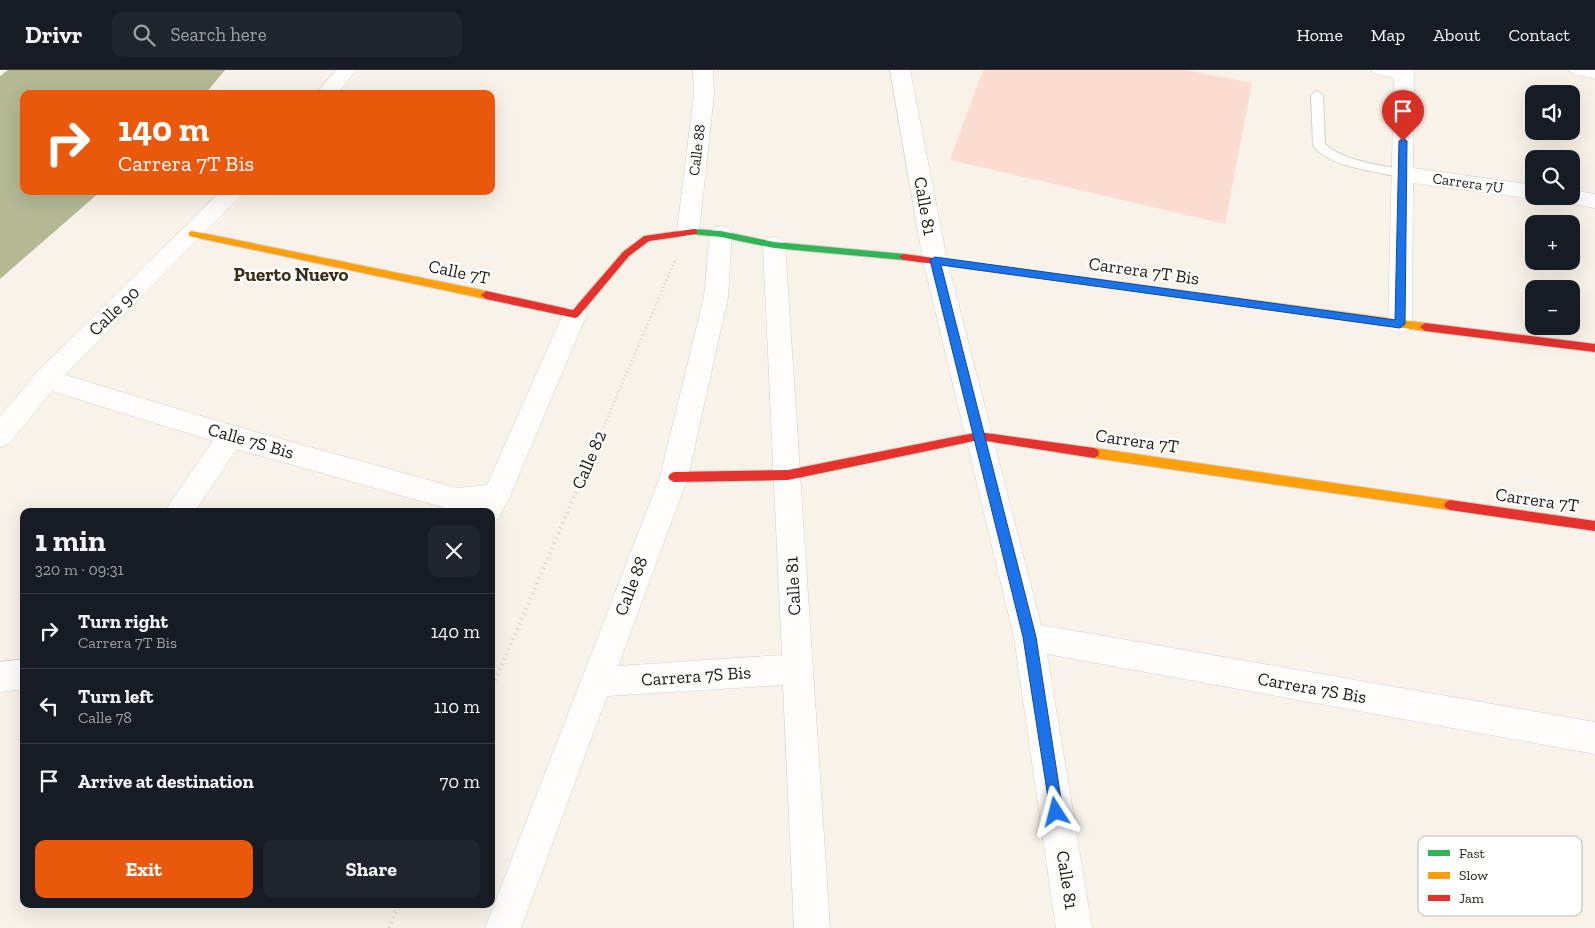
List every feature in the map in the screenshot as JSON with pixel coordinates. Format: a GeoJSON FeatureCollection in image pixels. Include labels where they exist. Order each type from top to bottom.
{"type":"FeatureCollection","features":[{"type":"Feature","properties":{"kind":"street"},"geometry":{"type":"LineString","coordinates":[[329,90],[346,70]]}},
{"type":"Feature","properties":{"kind":"street","name":"Calle 88"},"geometry":{"type":"LineString","coordinates":[[688,231],[704,94],[703,70]]}},
{"type":"Feature","properties":{"kind":"street","name":"Calle 81"},"geometry":{"type":"LineString","coordinates":[[900,70],[935,260],[1029,637],[1074,928]]}},
{"type":"Feature","properties":{"kind":"street"},"geometry":{"type":"LineString","coordinates":[[1381,70],[1404,72],[1400,324]]}},
{"type":"Feature","properties":{"kind":"street"},"geometry":{"type":"LineString","coordinates":[[1579,70],[1595,73]]}},
{"type":"Feature","properties":{"kind":"street","name":"Carrera 7U"},"geometry":{"type":"LineString","coordinates":[[1403,174],[1525,191]]}},
{"type":"Feature","properties":{"kind":"street","name":"Calle 90"},"geometry":{"type":"LineString","coordinates":[[0,436],[46,379],[230,195]]}},
{"type":"Feature","properties":{"kind":"street"},"geometry":{"type":"LineString","coordinates":[[1580,199],[1595,201]]}},
{"type":"Feature","properties":{"kind":"street"},"geometry":{"type":"LineString","coordinates":[[492,504],[575,314],[626,254],[647,238],[688,231]]}},
{"type":"Feature","properties":{"kind":"street","name":"Carrera 7T Bis"},"geometry":{"type":"LineString","coordinates":[[688,231],[721,234],[774,245],[935,260],[1400,324],[1595,348]]}},
{"type":"Feature","properties":{"kind":"street","name":"Calle 7T"},"geometry":{"type":"LineString","coordinates":[[192,234],[575,314]]}},
{"type":"Feature","properties":{"kind":"street","name":"Calle 88"},"geometry":{"type":"LineString","coordinates":[[503,928],[674,477],[716,297],[721,234]]}},
{"type":"Feature","properties":{"kind":"street","name":"Calle 81"},"geometry":{"type":"LineString","coordinates":[[774,245],[812,928]]}},
{"type":"Feature","properties":{"kind":"street","name":"Calle 7S Bis"},"geometry":{"type":"LineString","coordinates":[[46,379],[231,436],[458,500],[492,504]]}},
{"type":"Feature","properties":{"kind":"street"},"geometry":{"type":"LineString","coordinates":[[182,508],[231,436]]}},
{"type":"Feature","properties":{"kind":"street","name":"Carrera 7T"},"geometry":{"type":"LineString","coordinates":[[674,477],[788,475],[979,436],[1595,526]]}},
{"type":"Feature","properties":{"kind":"street","name":"Carrera 7S Bis"},"geometry":{"type":"LineString","coordinates":[[1029,637],[1595,738]]}},
{"type":"Feature","properties":{"kind":"street","name":"Carrera 7S Bis"},"geometry":{"type":"LineString","coordinates":[[595,682],[798,669]]}},
{"type":"Feature","properties":{"kind":"street"},"geometry":{"type":"LineString","coordinates":[[0,677],[20,674]]}},
{"type":"Feature","properties":{"kind":"lane"},"geometry":{"type":"LineString","coordinates":[[1317,95],[1319,145],[1323,150],[1348,160],[1403,174]]}},
{"type":"Feature","properties":{"kind":"path","name":"Calle 82"},"geometry":{"type":"LineString","coordinates":[[495,681],[688,231]]}},
{"type":"Feature","properties":{"kind":"path"},"geometry":{"type":"LineString","coordinates":[[389,928],[397,908]]}},
{"type":"Feature","properties":{"kind":"shaded area"},"geometry":{"type":"Polygon","coordinates":[[[8,70],[225,70],[208,90],[20,90],[20,195],[96,195],[0,279],[0,76],[8,70]]]}},
{"type":"Feature","properties":{"kind":"shaded area"},"geometry":{"type":"Polygon","coordinates":[[[983,70],[1186,70],[1252,83],[1225,224],[950,160],[983,70]]]}},
{"type":"Feature","properties":{"kind":"traffic: fast"},"geometry":{"type":"LineString","coordinates":[[694,232],[721,234],[774,245],[904,257]]}},
{"type":"Feature","properties":{"kind":"traffic: slow"},"geometry":{"type":"LineString","coordinates":[[192,234],[486,295]]}},
{"type":"Feature","properties":{"kind":"traffic: slow"},"geometry":{"type":"LineString","coordinates":[[1094,282],[1425,327]]}},
{"type":"Feature","properties":{"kind":"traffic: slow"},"geometry":{"type":"LineString","coordinates":[[1094,453],[1450,505]]}},
{"type":"Feature","properties":{"kind":"traffic: jam"},"geometry":{"type":"LineString","coordinates":[[486,295],[575,314],[626,254],[647,238],[694,232]]}},
{"type":"Feature","properties":{"kind":"traffic: jam"},"geometry":{"type":"LineString","coordinates":[[904,257],[1094,282]]}},
{"type":"Feature","properties":{"kind":"traffic: jam"},"geometry":{"type":"LineString","coordinates":[[1425,327],[1595,348]]}},
{"type":"Feature","properties":{"kind":"traffic: jam"},"geometry":{"type":"LineString","coordinates":[[674,477],[788,475],[979,436],[1094,453]]}},
{"type":"Feature","properties":{"kind":"traffic: jam"},"geometry":{"type":"LineString","coordinates":[[1450,505],[1595,526]]}},
{"type":"Feature","properties":{"kind":"district","name":"Puerto Nuevo"},"geometry":{"type":"Point","coordinates":[291,274]}},
{"type":"Feature","properties":{"kind":"route"},"geometry":{"type":"LineString","coordinates":[[1056,812],[1029,637],[935,260],[1400,324],[1403,141]]}}]}
